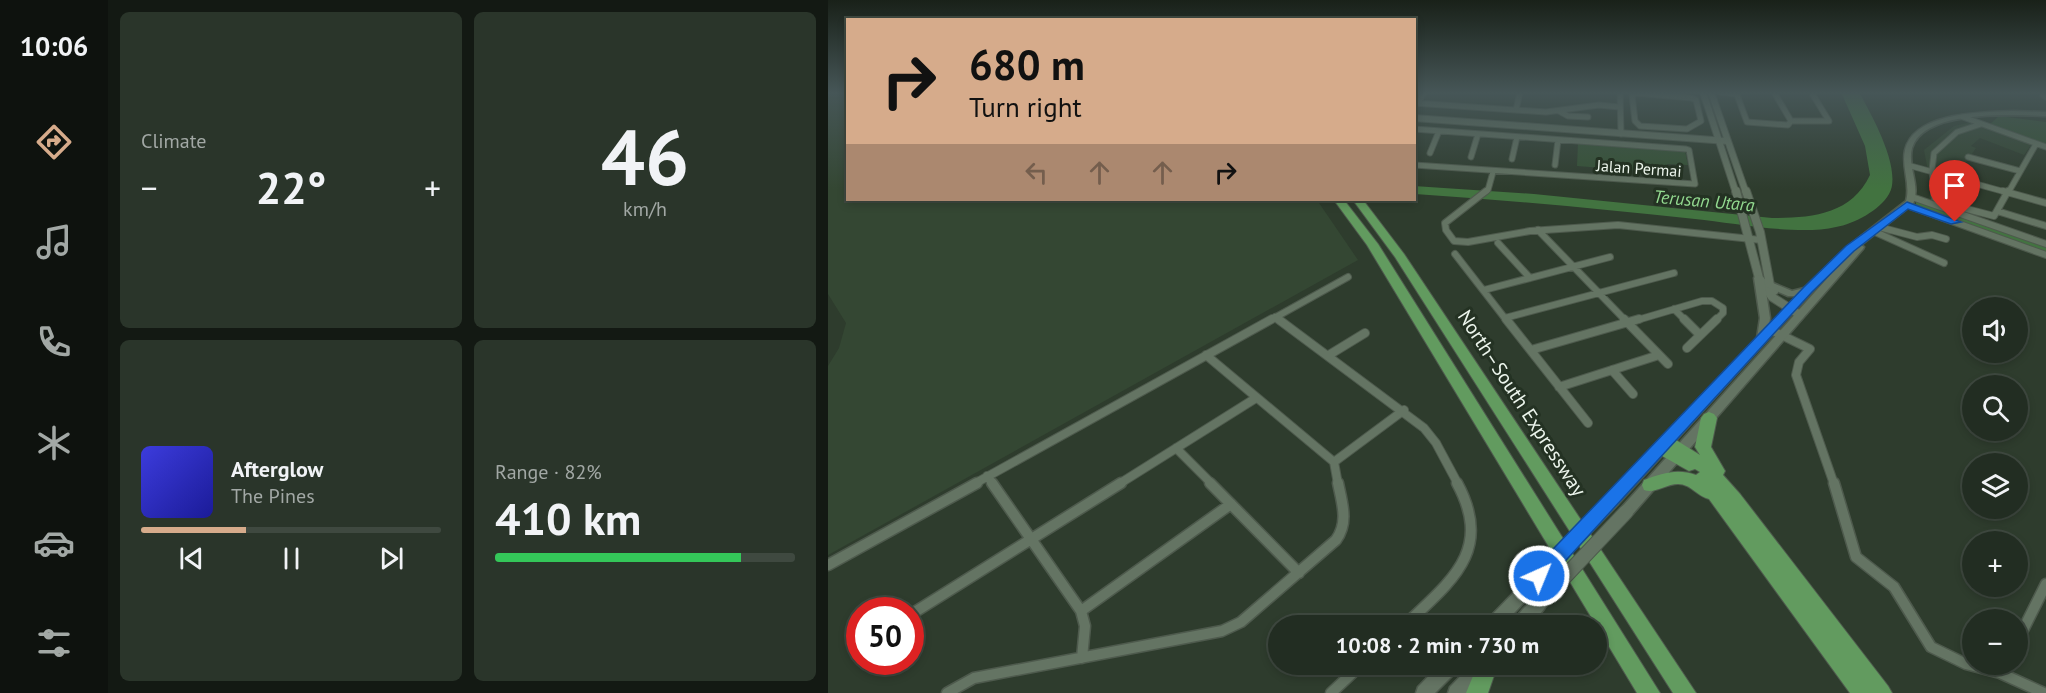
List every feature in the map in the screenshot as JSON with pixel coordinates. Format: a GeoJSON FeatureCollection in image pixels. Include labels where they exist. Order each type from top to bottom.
{"type":"FeatureCollection","features":[{"type":"Feature","properties":{"kind":"highway"},"geometry":{"type":"LineString","coordinates":[[1340,201],[1372,244],[1643,687]]}},
{"type":"Feature","properties":{"kind":"highway","name":"North–South Expressway"},"geometry":{"type":"LineString","coordinates":[[1359,201],[1400,256],[1685,693]]}},
{"type":"Feature","properties":{"kind":"highway"},"geometry":{"type":"LineString","coordinates":[[1709,418],[1703,436],[1708,457],[1779,569],[1863,693]]}},
{"type":"Feature","properties":{"kind":"highway"},"geometry":{"type":"LineString","coordinates":[[1671,448],[1709,484],[1881,693]]}},
{"type":"Feature","properties":{"kind":"highway"},"geometry":{"type":"LineString","coordinates":[[1650,485],[1676,475],[1699,483],[1779,569]]}},
{"type":"Feature","properties":{"kind":"highway"},"geometry":{"type":"LineString","coordinates":[[1477,693],[1483,675]]}},
{"type":"Feature","properties":{"kind":"main road"},"geometry":{"type":"LineString","coordinates":[[1502,615],[1613,500],[1671,448],[1709,418],[1777,332],[1791,308],[1808,290],[1873,231],[1907,205],[1912,197],[1909,147],[1917,135],[1934,124]]}},
{"type":"Feature","properties":{"kind":"main road"},"geometry":{"type":"LineString","coordinates":[[1529,615],[1650,485],[1671,448],[1761,340],[1777,332],[1802,313],[1873,231]]}},
{"type":"Feature","properties":{"kind":"main road"},"geometry":{"type":"LineString","coordinates":[[1758,278],[1765,318],[1761,340]]}},
{"type":"Feature","properties":{"kind":"main road"},"geometry":{"type":"LineString","coordinates":[[1770,285],[1791,294],[1808,290]]}},
{"type":"Feature","properties":{"kind":"main road"},"geometry":{"type":"LineString","coordinates":[[1424,693],[1441,675]]}},
{"type":"Feature","properties":{"kind":"main road"},"geometry":{"type":"LineString","coordinates":[[1456,693],[1475,675]]}},
{"type":"Feature","properties":{"kind":"street"},"geometry":{"type":"LineString","coordinates":[[1514,124],[1722,139]]}},
{"type":"Feature","properties":{"kind":"street"},"geometry":{"type":"LineString","coordinates":[[1617,144],[1619,124]]}},
{"type":"Feature","properties":{"kind":"street"},"geometry":{"type":"LineString","coordinates":[[1639,124],[1722,139]]}},
{"type":"Feature","properties":{"kind":"street"},"geometry":{"type":"LineString","coordinates":[[1618,132],[1667,131],[1687,129],[1696,124]]}},
{"type":"Feature","properties":{"kind":"street"},"geometry":{"type":"LineString","coordinates":[[1713,124],[1722,139],[1752,208],[1770,285],[1791,308]]}},
{"type":"Feature","properties":{"kind":"street"},"geometry":{"type":"LineString","coordinates":[[1719,124],[1758,278],[1772,297],[1802,313]]}},
{"type":"Feature","properties":{"kind":"street"},"geometry":{"type":"LineString","coordinates":[[1979,124],[1957,132],[1935,150],[1932,170],[1935,198],[1940,202],[1992,216],[1997,212],[2035,146]]}},
{"type":"Feature","properties":{"kind":"street"},"geometry":{"type":"LineString","coordinates":[[1982,124],[2035,146]]}},
{"type":"Feature","properties":{"kind":"street"},"geometry":{"type":"LineString","coordinates":[[1972,126],[2046,149]]}},
{"type":"Feature","properties":{"kind":"street","name":"Jalan Permai"},"geometry":{"type":"LineString","coordinates":[[1416,129],[1688,149],[1695,184],[1416,165]]}},
{"type":"Feature","properties":{"kind":"street"},"geometry":{"type":"LineString","coordinates":[[1698,136],[1715,130]]}},
{"type":"Feature","properties":{"kind":"street"},"geometry":{"type":"LineString","coordinates":[[1430,153],[1438,131]]}},
{"type":"Feature","properties":{"kind":"street"},"geometry":{"type":"LineString","coordinates":[[1471,157],[1478,134]]}},
{"type":"Feature","properties":{"kind":"street"},"geometry":{"type":"LineString","coordinates":[[1512,159],[1517,137]]}},
{"type":"Feature","properties":{"kind":"street"},"geometry":{"type":"LineString","coordinates":[[1555,165],[1558,140]]}},
{"type":"Feature","properties":{"kind":"street"},"geometry":{"type":"LineString","coordinates":[[1968,157],[2020,171]]}},
{"type":"Feature","properties":{"kind":"street"},"geometry":{"type":"LineString","coordinates":[[1911,166],[2046,203]]}},
{"type":"Feature","properties":{"kind":"street"},"geometry":{"type":"LineString","coordinates":[[1493,172],[1488,190],[1445,223],[1446,230],[1454,241],[1468,242],[1538,230],[1618,225],[1760,236]]}},
{"type":"Feature","properties":{"kind":"street"},"geometry":{"type":"LineString","coordinates":[[1912,197],[2046,244]]}},
{"type":"Feature","properties":{"kind":"street"},"geometry":{"type":"LineString","coordinates":[[1907,205],[2046,255]]}},
{"type":"Feature","properties":{"kind":"street"},"geometry":{"type":"LineString","coordinates":[[1997,212],[2046,226]]}},
{"type":"Feature","properties":{"kind":"street"},"geometry":{"type":"LineString","coordinates":[[1538,230],[1668,364]]}},
{"type":"Feature","properties":{"kind":"street"},"geometry":{"type":"LineString","coordinates":[[1873,231],[1946,239]]}},
{"type":"Feature","properties":{"kind":"street"},"geometry":{"type":"LineString","coordinates":[[1873,231],[1898,241],[1912,251],[1944,262]]}},
{"type":"Feature","properties":{"kind":"street"},"geometry":{"type":"LineString","coordinates":[[1498,243],[1530,278]]}},
{"type":"Feature","properties":{"kind":"street"},"geometry":{"type":"LineString","coordinates":[[1455,254],[1588,423]]}},
{"type":"Feature","properties":{"kind":"street"},"geometry":{"type":"LineString","coordinates":[[1484,290],[1610,257]]}},
{"type":"Feature","properties":{"kind":"street"},"geometry":{"type":"LineString","coordinates":[[1505,318],[1674,273]]}},
{"type":"Feature","properties":{"kind":"street"},"geometry":{"type":"LineString","coordinates":[[828,565],[1348,277]]}},
{"type":"Feature","properties":{"kind":"street"},"geometry":{"type":"LineString","coordinates":[[1531,350],[1708,300],[1723,308],[1723,313],[1687,348]]}},
{"type":"Feature","properties":{"kind":"street"},"geometry":{"type":"LineString","coordinates":[[1674,309],[1700,335]]}},
{"type":"Feature","properties":{"kind":"street"},"geometry":{"type":"LineString","coordinates":[[1275,317],[1404,410],[1424,428],[1436,442],[1467,501],[1473,530],[1462,566],[1449,583],[1416,615]]}},
{"type":"Feature","properties":{"kind":"street"},"geometry":{"type":"LineString","coordinates":[[1777,332],[1810,349],[1799,362],[1796,375],[1834,483],[1856,557],[1894,587],[1931,647],[1962,662]]}},
{"type":"Feature","properties":{"kind":"street"},"geometry":{"type":"LineString","coordinates":[[1329,356],[1365,333]]}},
{"type":"Feature","properties":{"kind":"street"},"geometry":{"type":"LineString","coordinates":[[1559,387],[1659,355]]}},
{"type":"Feature","properties":{"kind":"street"},"geometry":{"type":"LineString","coordinates":[[947,693],[999,672],[1222,631],[1241,622],[1299,573],[1342,530],[1344,512],[1334,462],[1206,356]]}},
{"type":"Feature","properties":{"kind":"street"},"geometry":{"type":"LineString","coordinates":[[1612,370],[1633,394]]}},
{"type":"Feature","properties":{"kind":"street"},"geometry":{"type":"LineString","coordinates":[[924,606],[1256,398]]}},
{"type":"Feature","properties":{"kind":"street"},"geometry":{"type":"LineString","coordinates":[[1334,462],[1404,410]]}},
{"type":"Feature","properties":{"kind":"street"},"geometry":{"type":"LineString","coordinates":[[1176,448],[1299,573]]}},
{"type":"Feature","properties":{"kind":"street"},"geometry":{"type":"LineString","coordinates":[[987,476],[1081,612],[1085,627],[1082,658]]}},
{"type":"Feature","properties":{"kind":"street"},"geometry":{"type":"LineString","coordinates":[[1081,612],[1232,504]]}},
{"type":"Feature","properties":{"kind":"street"},"geometry":{"type":"LineString","coordinates":[[2028,620],[2046,584]]}},
{"type":"Feature","properties":{"kind":"street"},"geometry":{"type":"LineString","coordinates":[[1331,693],[1350,675]]}},
{"type":"Feature","properties":{"kind":"street"},"geometry":{"type":"LineString","coordinates":[[2013,675],[2044,693]]}},
{"type":"Feature","properties":{"kind":"shaded area"},"geometry":{"type":"Polygon","coordinates":[[[828,124],[846,124],[846,201],[1318,201],[1358,260],[828,555],[828,366],[839,348],[846,323],[828,294],[828,124]]]}},
{"type":"Feature","properties":{"kind":"shaded area","name":"Terusan Utara"},"geometry":{"type":"Polygon","coordinates":[[[1855,124],[1876,124],[1884,142],[1892,171],[1889,194],[1866,215],[1843,225],[1821,229],[1747,226],[1590,208],[1416,194],[1416,186],[1534,194],[1772,218],[1801,217],[1829,212],[1852,199],[1862,188],[1870,175],[1865,146],[1855,124]]]}},
{"type":"Feature","properties":{"kind":"shaded area"},"geometry":{"type":"Polygon","coordinates":[[[1986,124],[2033,142],[2024,155],[1980,138],[1971,146],[1976,148],[1957,176],[1965,178],[1967,213],[1929,200],[1931,187],[1924,150],[1954,126],[1986,124]]]}},
{"type":"Feature","properties":{"kind":"shaded area"},"geometry":{"type":"Polygon","coordinates":[[[2046,124],[2046,146],[1989,125],[2046,124]]]}},
{"type":"Feature","properties":{"kind":"shaded area"},"geometry":{"type":"Polygon","coordinates":[[[1578,143],[1685,151],[1688,165],[1667,164],[1668,173],[1577,166],[1578,143]]]}},
{"type":"Feature","properties":{"kind":"waterway"},"geometry":{"type":"LineString","coordinates":[[1919,203],[2046,249]]}},
{"type":"Feature","properties":{"kind":"route"},"geometry":{"type":"LineString","coordinates":[[1539,576],[1613,500],[1808,290],[1850,249],[1907,205],[1955,222]]}}]}
